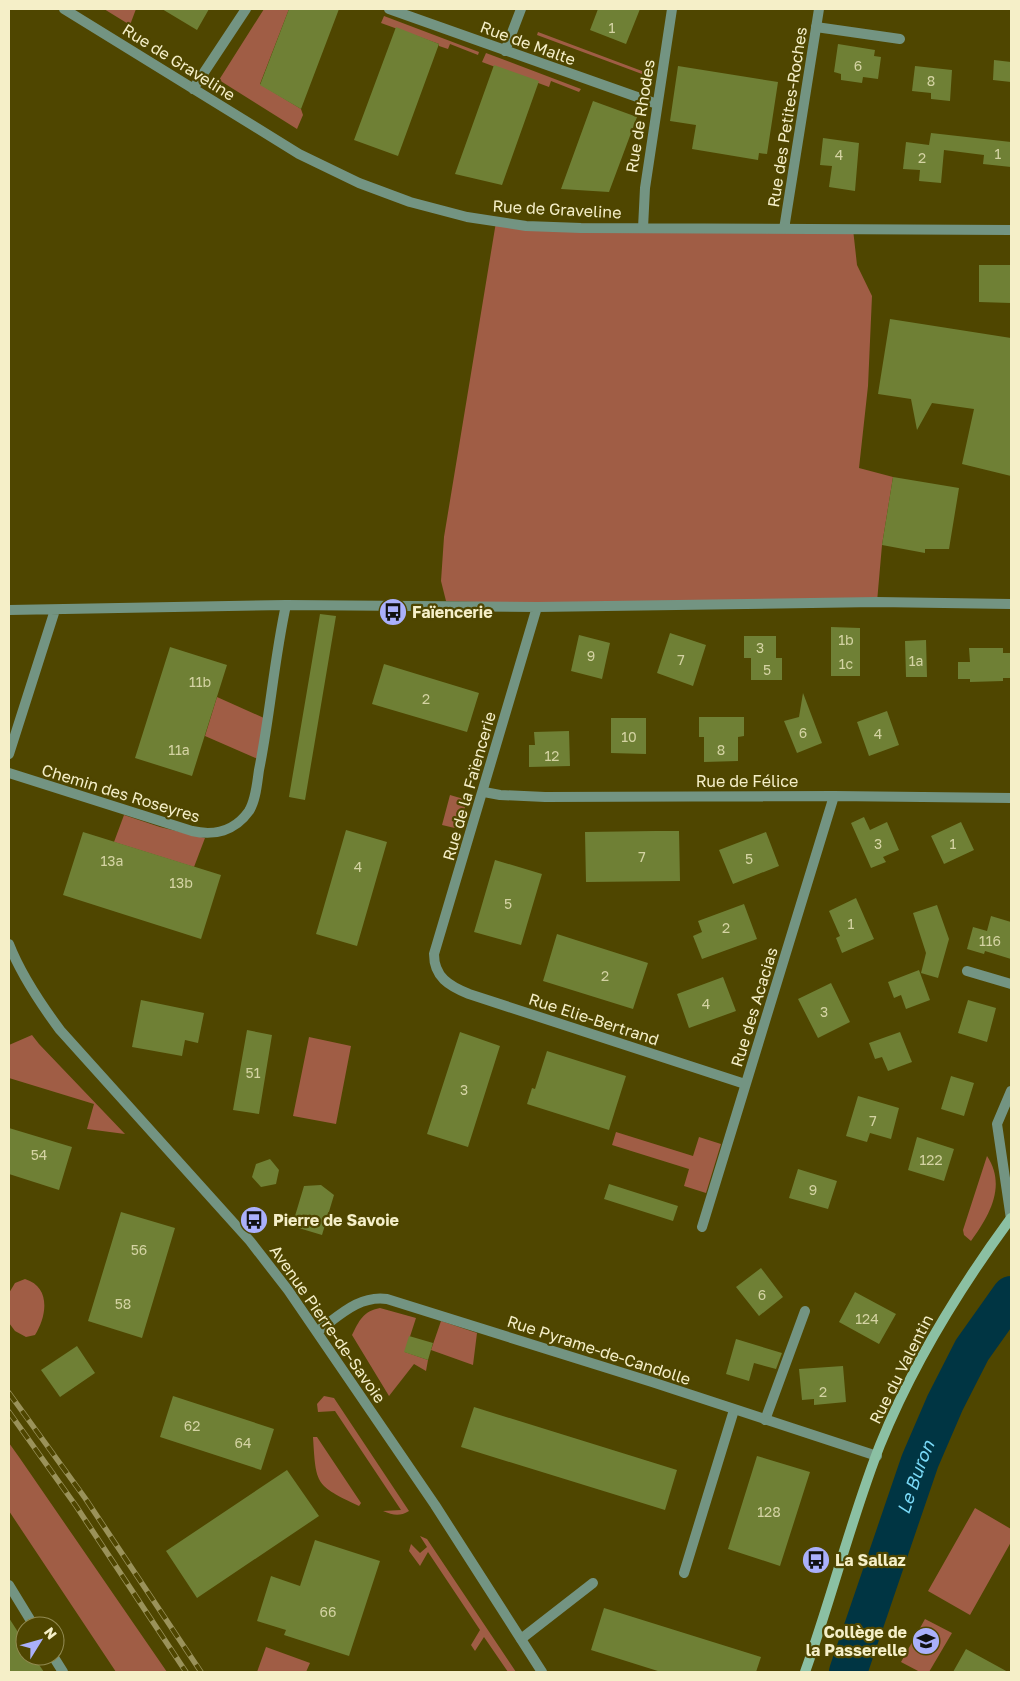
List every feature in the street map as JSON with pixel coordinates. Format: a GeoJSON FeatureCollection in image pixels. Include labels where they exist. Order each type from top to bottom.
{"type":"FeatureCollection","features":[{"type":"Feature","properties":{"kind":"main road","name":"Rue du Valentin"},"geometry":{"type":"LineString","coordinates":[[805,1672],[877,1456],[932,1336],[970,1275],[1011,1218]]}},
{"type":"Feature","properties":{"kind":"street","name":"Rue de Graveline"},"geometry":{"type":"LineString","coordinates":[[64,9],[321,166],[410,202],[467,217],[526,226],[1011,230]]}},
{"type":"Feature","properties":{"kind":"street"},"geometry":{"type":"LineString","coordinates":[[193,89],[246,9]]}},
{"type":"Feature","properties":{"kind":"street","name":"Rue de Malte"},"geometry":{"type":"LineString","coordinates":[[389,9],[407,12],[505,51],[657,104]]}},
{"type":"Feature","properties":{"kind":"street"},"geometry":{"type":"LineString","coordinates":[[505,51],[521,9]]}},
{"type":"Feature","properties":{"kind":"street","name":"Rue de Rhodes"},"geometry":{"type":"LineString","coordinates":[[643,228],[645,188],[672,9]]}},
{"type":"Feature","properties":{"kind":"street","name":"Rue des Petites-Roches"},"geometry":{"type":"LineString","coordinates":[[784,229],[819,9]]}},
{"type":"Feature","properties":{"kind":"street"},"geometry":{"type":"LineString","coordinates":[[816,26],[900,39]]}},
{"type":"Feature","properties":{"kind":"street"},"geometry":{"type":"LineString","coordinates":[[9,610],[286,605],[537,607],[877,602],[1011,604]]}},
{"type":"Feature","properties":{"kind":"street","name":"Chemin des Roseyres"},"geometry":{"type":"LineString","coordinates":[[9,773],[207,835],[228,829],[248,812],[253,802],[263,752],[286,605]]}},
{"type":"Feature","properties":{"kind":"street","name":"Rue de la Faïencerie"},"geometry":{"type":"LineString","coordinates":[[438,974],[434,965],[434,954],[484,792],[537,607]]}},
{"type":"Feature","properties":{"kind":"street"},"geometry":{"type":"LineString","coordinates":[[9,754],[56,610]]}},
{"type":"Feature","properties":{"kind":"street","name":"Rue de Félice"},"geometry":{"type":"LineString","coordinates":[[484,792],[500,796],[545,797],[834,796],[1011,798]]}},
{"type":"Feature","properties":{"kind":"street","name":"Rue des Acacias"},"geometry":{"type":"LineString","coordinates":[[702,1227],[834,796]]}},
{"type":"Feature","properties":{"kind":"street","name":"Avenue Pierre-de-Savoie"},"geometry":{"type":"LineString","coordinates":[[9,944],[15,961],[60,1030],[250,1241],[318,1332],[542,1672]]}},
{"type":"Feature","properties":{"kind":"street"},"geometry":{"type":"LineString","coordinates":[[967,971],[1011,984]]}},
{"type":"Feature","properties":{"kind":"street","name":"Rue Elie-Bertrand"},"geometry":{"type":"LineString","coordinates":[[438,974],[451,985],[469,994],[746,1084]]}},
{"type":"Feature","properties":{"kind":"street","name":"Rue du Valentin"},"geometry":{"type":"LineString","coordinates":[[1011,1091],[997,1124],[1011,1218]]}},
{"type":"Feature","properties":{"kind":"street","name":"Rue Pyrame-de-Candolle"},"geometry":{"type":"LineString","coordinates":[[318,1332],[354,1305],[367,1299],[387,1299],[877,1456]]}},
{"type":"Feature","properties":{"kind":"street"},"geometry":{"type":"LineString","coordinates":[[765,1420],[805,1311]]}},
{"type":"Feature","properties":{"kind":"street"},"geometry":{"type":"LineString","coordinates":[[684,1574],[734,1410]]}},
{"type":"Feature","properties":{"kind":"street"},"geometry":{"type":"LineString","coordinates":[[521,1638],[593,1583]]}},
{"type":"Feature","properties":{"kind":"street"},"geometry":{"type":"LineString","coordinates":[[9,1585],[28,1616]]}},
{"type":"Feature","properties":{"kind":"shaded area"},"geometry":{"type":"Polygon","coordinates":[[[104,9],[136,9],[130,25],[104,9]]]}},
{"type":"Feature","properties":{"kind":"shaded area"},"geometry":{"type":"Polygon","coordinates":[[[264,9],[289,9],[260,84],[301,109],[303,115],[297,129],[219,80],[264,9]]]}},
{"type":"Feature","properties":{"kind":"shaded area"},"geometry":{"type":"Polygon","coordinates":[[[384,16],[479,52],[478,55],[450,44],[448,49],[381,23],[384,16]]]}},
{"type":"Feature","properties":{"kind":"shaded area"},"geometry":{"type":"Polygon","coordinates":[[[538,32],[642,71],[642,74],[537,35],[538,32]]]}},
{"type":"Feature","properties":{"kind":"shaded area"},"geometry":{"type":"Polygon","coordinates":[[[486,53],[581,89],[579,92],[551,81],[549,87],[482,62],[486,53]]]}},
{"type":"Feature","properties":{"kind":"shaded area"},"geometry":{"type":"Polygon","coordinates":[[[496,222],[853,229],[857,265],[872,296],[868,386],[859,468],[893,477],[882,545],[877,602],[576,605],[446,601],[441,581],[444,537],[496,222]]]}},
{"type":"Feature","properties":{"kind":"shaded area"},"geometry":{"type":"Polygon","coordinates":[[[217,697],[264,718],[258,759],[205,736],[217,697]]]}},
{"type":"Feature","properties":{"kind":"shaded area"},"geometry":{"type":"Polygon","coordinates":[[[450,795],[467,800],[459,829],[442,825],[450,795]]]}},
{"type":"Feature","properties":{"kind":"shaded area"},"geometry":{"type":"Polygon","coordinates":[[[124,815],[160,827],[205,838],[194,867],[114,842],[124,815]]]}},
{"type":"Feature","properties":{"kind":"shaded area"},"geometry":{"type":"Polygon","coordinates":[[[32,1035],[125,1134],[87,1129],[94,1104],[9,1078],[9,1045],[32,1035]]]}},
{"type":"Feature","properties":{"kind":"shaded area"},"geometry":{"type":"Polygon","coordinates":[[[309,1037],[351,1046],[336,1124],[293,1116],[309,1037]]]}},
{"type":"Feature","properties":{"kind":"shaded area"},"geometry":{"type":"Polygon","coordinates":[[[616,1132],[693,1156],[699,1137],[721,1144],[706,1193],[684,1186],[689,1169],[612,1145],[616,1132]]]}},
{"type":"Feature","properties":{"kind":"shaded area"},"geometry":{"type":"Polygon","coordinates":[[[987,1156],[993,1167],[995,1178],[993,1200],[984,1221],[971,1241],[964,1235],[963,1230],[987,1156]]]}},
{"type":"Feature","properties":{"kind":"shaded area"},"geometry":{"type":"Polygon","coordinates":[[[25,1279],[39,1288],[43,1295],[44,1303],[42,1319],[35,1335],[26,1337],[15,1331],[9,1323],[9,1293],[15,1283],[25,1279]]]}},
{"type":"Feature","properties":{"kind":"shaded area"},"geometry":{"type":"Polygon","coordinates":[[[380,1308],[416,1318],[405,1352],[428,1360],[426,1371],[414,1364],[389,1396],[352,1335],[359,1321],[366,1314],[380,1308]]]}},
{"type":"Feature","properties":{"kind":"shaded area"},"geometry":{"type":"Polygon","coordinates":[[[441,1321],[477,1333],[473,1365],[431,1350],[441,1321]]]}},
{"type":"Feature","properties":{"kind":"shaded area"},"geometry":{"type":"Polygon","coordinates":[[[324,1396],[334,1398],[409,1511],[396,1515],[383,1511],[401,1510],[335,1411],[318,1412],[317,1404],[324,1396]]]}},
{"type":"Feature","properties":{"kind":"shaded area"},"geometry":{"type":"Polygon","coordinates":[[[313,1437],[317,1437],[361,1503],[359,1506],[326,1488],[321,1482],[315,1465],[313,1437]]]}},
{"type":"Feature","properties":{"kind":"shaded area"},"geometry":{"type":"Polygon","coordinates":[[[9,1443],[167,1672],[116,1672],[9,1511],[9,1443]]]}},
{"type":"Feature","properties":{"kind":"shaded area"},"geometry":{"type":"Polygon","coordinates":[[[975,1508],[1011,1529],[1011,1542],[970,1615],[928,1591],[975,1508]]]}},
{"type":"Feature","properties":{"kind":"shaded area"},"geometry":{"type":"Polygon","coordinates":[[[420,1536],[427,1539],[516,1672],[508,1672],[484,1637],[475,1651],[471,1645],[480,1630],[428,1552],[420,1566],[409,1551],[411,1544],[420,1553],[427,1547],[420,1536]]]}},
{"type":"Feature","properties":{"kind":"shaded area"},"geometry":{"type":"Polygon","coordinates":[[[925,1619],[952,1633],[929,1672],[920,1672],[901,1662],[925,1619]]]}},
{"type":"Feature","properties":{"kind":"shaded area"},"geometry":{"type":"Polygon","coordinates":[[[266,1647],[310,1663],[306,1672],[257,1672],[266,1647]]]}},
{"type":"Feature","properties":{"kind":"building"},"geometry":{"type":"Polygon","coordinates":[[[162,9],[209,9],[197,30],[162,9]]]}},
{"type":"Feature","properties":{"kind":"building"},"geometry":{"type":"Polygon","coordinates":[[[289,9],[339,9],[301,109],[260,85],[289,9]]]}},
{"type":"Feature","properties":{"kind":"building"},"geometry":{"type":"Polygon","coordinates":[[[598,9],[640,9],[626,44],[590,30],[598,9]]]}},
{"type":"Feature","properties":{"kind":"building"},"geometry":{"type":"Polygon","coordinates":[[[396,27],[439,44],[398,156],[354,140],[396,27]]]}},
{"type":"Feature","properties":{"kind":"building"},"geometry":{"type":"Polygon","coordinates":[[[838,44],[875,50],[874,56],[881,57],[878,79],[863,77],[862,83],[841,80],[841,74],[834,72],[838,44]]]}},
{"type":"Feature","properties":{"kind":"building"},"geometry":{"type":"Polygon","coordinates":[[[994,60],[1011,62],[1011,82],[993,80],[994,60]]]}},
{"type":"Feature","properties":{"kind":"building"},"geometry":{"type":"Polygon","coordinates":[[[494,65],[539,81],[502,185],[455,174],[494,65]]]}},
{"type":"Feature","properties":{"kind":"building"},"geometry":{"type":"Polygon","coordinates":[[[678,66],[778,82],[767,154],[759,153],[758,160],[692,149],[696,125],[670,121],[678,66]]]}},
{"type":"Feature","properties":{"kind":"building"},"geometry":{"type":"Polygon","coordinates":[[[915,66],[952,70],[950,101],[931,99],[931,93],[912,91],[915,66]]]}},
{"type":"Feature","properties":{"kind":"building"},"geometry":{"type":"Polygon","coordinates":[[[593,101],[637,117],[609,192],[561,189],[593,101]]]}},
{"type":"Feature","properties":{"kind":"building"},"geometry":{"type":"Polygon","coordinates":[[[931,133],[1011,142],[1011,167],[983,164],[984,155],[944,150],[941,183],[919,181],[920,170],[903,169],[906,142],[929,145],[931,133]]]}},
{"type":"Feature","properties":{"kind":"building"},"geometry":{"type":"Polygon","coordinates":[[[823,138],[859,143],[855,191],[829,187],[832,166],[820,165],[823,138]]]}},
{"type":"Feature","properties":{"kind":"building"},"geometry":{"type":"Polygon","coordinates":[[[979,265],[1011,265],[1011,303],[979,302],[979,265]]]}},
{"type":"Feature","properties":{"kind":"building"},"geometry":{"type":"Polygon","coordinates":[[[890,319],[1011,338],[1011,476],[962,464],[974,409],[932,403],[917,430],[911,399],[878,394],[890,319]]]}},
{"type":"Feature","properties":{"kind":"building"},"geometry":{"type":"Polygon","coordinates":[[[893,477],[959,488],[949,549],[925,549],[925,553],[882,545],[893,477]]]}},
{"type":"Feature","properties":{"kind":"building"},"geometry":{"type":"Polygon","coordinates":[[[320,614],[336,616],[305,800],[289,797],[320,614]]]}},
{"type":"Feature","properties":{"kind":"building"},"geometry":{"type":"Polygon","coordinates":[[[831,627],[860,628],[860,676],[831,676],[831,627]]]}},
{"type":"Feature","properties":{"kind":"building"},"geometry":{"type":"Polygon","coordinates":[[[670,633],[706,645],[693,686],[657,673],[670,633]]]}},
{"type":"Feature","properties":{"kind":"building"},"geometry":{"type":"Polygon","coordinates":[[[579,635],[610,643],[602,679],[571,671],[579,635]]]}},
{"type":"Feature","properties":{"kind":"building"},"geometry":{"type":"Polygon","coordinates":[[[744,636],[776,636],[776,658],[782,658],[782,680],[751,680],[751,658],[744,658],[744,636]]]}},
{"type":"Feature","properties":{"kind":"building"},"geometry":{"type":"Polygon","coordinates":[[[926,640],[927,677],[906,677],[905,641],[926,640]]]}},
{"type":"Feature","properties":{"kind":"building"},"geometry":{"type":"Polygon","coordinates":[[[170,647],[227,665],[192,776],[135,758],[170,647]]]}},
{"type":"Feature","properties":{"kind":"building"},"geometry":{"type":"Polygon","coordinates":[[[969,648],[1003,648],[1003,653],[1011,653],[1011,678],[1003,678],[1003,681],[970,682],[970,679],[958,679],[958,662],[970,662],[969,648]]]}},
{"type":"Feature","properties":{"kind":"building"},"geometry":{"type":"Polygon","coordinates":[[[384,664],[479,693],[467,732],[372,704],[384,664]]]}},
{"type":"Feature","properties":{"kind":"building"},"geometry":{"type":"Polygon","coordinates":[[[803,693],[822,743],[797,753],[784,721],[799,717],[803,693]]]}},
{"type":"Feature","properties":{"kind":"building"},"geometry":{"type":"Polygon","coordinates":[[[887,711],[899,745],[869,756],[857,722],[887,711]]]}},
{"type":"Feature","properties":{"kind":"building"},"geometry":{"type":"Polygon","coordinates":[[[699,717],[744,717],[744,736],[738,737],[738,761],[704,762],[704,737],[699,737],[699,717]]]}},
{"type":"Feature","properties":{"kind":"building"},"geometry":{"type":"Polygon","coordinates":[[[611,718],[646,718],[646,754],[611,753],[611,718]]]}},
{"type":"Feature","properties":{"kind":"building"},"geometry":{"type":"Polygon","coordinates":[[[569,731],[570,766],[529,767],[529,745],[535,745],[534,732],[569,731]]]}},
{"type":"Feature","properties":{"kind":"building"},"geometry":{"type":"Polygon","coordinates":[[[864,817],[870,830],[887,822],[899,850],[883,857],[886,862],[871,868],[851,823],[864,817]]]}},
{"type":"Feature","properties":{"kind":"building"},"geometry":{"type":"Polygon","coordinates":[[[961,822],[974,850],[944,864],[931,836],[961,822]]]}},
{"type":"Feature","properties":{"kind":"building"},"geometry":{"type":"Polygon","coordinates":[[[346,830],[387,842],[357,946],[316,934],[346,830]]]}},
{"type":"Feature","properties":{"kind":"building"},"geometry":{"type":"Polygon","coordinates":[[[679,831],[680,881],[586,882],[585,832],[679,831]]]}},
{"type":"Feature","properties":{"kind":"building"},"geometry":{"type":"Polygon","coordinates":[[[83,832],[221,875],[201,939],[63,895],[83,832]]]}},
{"type":"Feature","properties":{"kind":"building"},"geometry":{"type":"Polygon","coordinates":[[[766,832],[779,866],[733,884],[719,850],[766,832]]]}},
{"type":"Feature","properties":{"kind":"building"},"geometry":{"type":"Polygon","coordinates":[[[495,860],[542,874],[521,945],[474,932],[495,860]]]}},
{"type":"Feature","properties":{"kind":"building"},"geometry":{"type":"Polygon","coordinates":[[[856,898],[874,939],[842,953],[836,938],[840,936],[829,911],[856,898]]]}},
{"type":"Feature","properties":{"kind":"building"},"geometry":{"type":"Polygon","coordinates":[[[744,904],[757,939],[702,959],[693,936],[702,932],[698,921],[744,904]]]}},
{"type":"Feature","properties":{"kind":"building"},"geometry":{"type":"Polygon","coordinates":[[[937,905],[949,939],[938,978],[921,973],[926,953],[913,913],[937,905]]]}},
{"type":"Feature","properties":{"kind":"building"},"geometry":{"type":"Polygon","coordinates":[[[991,916],[1011,922],[1011,959],[985,951],[984,954],[967,949],[973,927],[987,931],[991,916]]]}},
{"type":"Feature","properties":{"kind":"building"},"geometry":{"type":"Polygon","coordinates":[[[557,934],[648,963],[633,1009],[543,981],[557,934]]]}},
{"type":"Feature","properties":{"kind":"building"},"geometry":{"type":"Polygon","coordinates":[[[919,970],[930,1000],[906,1009],[901,995],[894,998],[888,982],[919,970]]]}},
{"type":"Feature","properties":{"kind":"building"},"geometry":{"type":"Polygon","coordinates":[[[723,977],[736,1011],[689,1028],[677,994],[723,977]]]}},
{"type":"Feature","properties":{"kind":"building"},"geometry":{"type":"Polygon","coordinates":[[[831,983],[850,1022],[818,1038],[798,999],[831,983]]]}},
{"type":"Feature","properties":{"kind":"building"},"geometry":{"type":"Polygon","coordinates":[[[141,1000],[204,1013],[198,1043],[185,1040],[182,1056],[132,1047],[141,1000]]]}},
{"type":"Feature","properties":{"kind":"building"},"geometry":{"type":"Polygon","coordinates":[[[968,1000],[996,1008],[987,1042],[958,1033],[968,1000]]]}},
{"type":"Feature","properties":{"kind":"building"},"geometry":{"type":"Polygon","coordinates":[[[247,1030],[272,1035],[259,1114],[233,1110],[247,1030]]]}},
{"type":"Feature","properties":{"kind":"building"},"geometry":{"type":"Polygon","coordinates":[[[460,1032],[500,1046],[468,1147],[427,1134],[460,1032]]]}},
{"type":"Feature","properties":{"kind":"building"},"geometry":{"type":"Polygon","coordinates":[[[900,1032],[912,1062],[888,1071],[882,1057],[875,1059],[869,1043],[900,1032]]]}},
{"type":"Feature","properties":{"kind":"building"},"geometry":{"type":"Polygon","coordinates":[[[547,1051],[626,1076],[609,1130],[527,1104],[532,1088],[535,1089],[547,1051]]]}},
{"type":"Feature","properties":{"kind":"building"},"geometry":{"type":"Polygon","coordinates":[[[951,1076],[974,1083],[964,1116],[941,1109],[951,1076]]]}},
{"type":"Feature","properties":{"kind":"building"},"geometry":{"type":"Polygon","coordinates":[[[858,1096],[899,1108],[891,1139],[870,1133],[867,1142],[846,1136],[858,1096]]]}},
{"type":"Feature","properties":{"kind":"building"},"geometry":{"type":"Polygon","coordinates":[[[9,1128],[72,1147],[59,1190],[9,1174],[9,1128]]]}},
{"type":"Feature","properties":{"kind":"building"},"geometry":{"type":"Polygon","coordinates":[[[917,1137],[954,1149],[944,1181],[908,1170],[917,1137]]]}},
{"type":"Feature","properties":{"kind":"building"},"geometry":{"type":"Polygon","coordinates":[[[270,1159],[279,1170],[276,1184],[261,1187],[252,1177],[256,1164],[270,1159]]]}},
{"type":"Feature","properties":{"kind":"building"},"geometry":{"type":"Polygon","coordinates":[[[798,1169],[837,1181],[828,1209],[789,1198],[798,1169]]]}},
{"type":"Feature","properties":{"kind":"building"},"geometry":{"type":"Polygon","coordinates":[[[609,1184],[678,1206],[673,1221],[604,1199],[609,1184]]]}},
{"type":"Feature","properties":{"kind":"building"},"geometry":{"type":"Polygon","coordinates":[[[321,1185],[334,1195],[322,1235],[292,1226],[304,1186],[321,1185]]]}},
{"type":"Feature","properties":{"kind":"building"},"geometry":{"type":"Polygon","coordinates":[[[121,1212],[175,1228],[142,1338],[88,1321],[121,1212]]]}},
{"type":"Feature","properties":{"kind":"building"},"geometry":{"type":"Polygon","coordinates":[[[761,1268],[783,1297],[759,1316],[736,1287],[761,1268]]]}},
{"type":"Feature","properties":{"kind":"building"},"geometry":{"type":"Polygon","coordinates":[[[855,1292],[896,1314],[879,1344],[839,1322],[855,1292]]]}},
{"type":"Feature","properties":{"kind":"building"},"geometry":{"type":"Polygon","coordinates":[[[409,1336],[433,1343],[428,1360],[404,1352],[409,1336]]]}},
{"type":"Feature","properties":{"kind":"building"},"geometry":{"type":"Polygon","coordinates":[[[736,1339],[782,1353],[776,1369],[754,1363],[749,1381],[726,1374],[736,1339]]]}},
{"type":"Feature","properties":{"kind":"building"},"geometry":{"type":"Polygon","coordinates":[[[77,1346],[95,1373],[60,1397],[41,1370],[77,1346]]]}},
{"type":"Feature","properties":{"kind":"building"},"geometry":{"type":"Polygon","coordinates":[[[843,1366],[846,1402],[814,1405],[814,1399],[802,1400],[799,1369],[843,1366]]]}},
{"type":"Feature","properties":{"kind":"building"},"geometry":{"type":"Polygon","coordinates":[[[173,1396],[274,1429],[261,1470],[160,1437],[173,1396]]]}},
{"type":"Feature","properties":{"kind":"building"},"geometry":{"type":"Polygon","coordinates":[[[474,1407],[677,1470],[665,1510],[461,1447],[474,1407]]]}},
{"type":"Feature","properties":{"kind":"building"},"geometry":{"type":"Polygon","coordinates":[[[757,1456],[810,1472],[780,1566],[728,1549],[757,1456]]]}},
{"type":"Feature","properties":{"kind":"building"},"geometry":{"type":"Polygon","coordinates":[[[287,1470],[319,1516],[197,1598],[166,1551],[287,1470]]]}},
{"type":"Feature","properties":{"kind":"building"},"geometry":{"type":"Polygon","coordinates":[[[315,1540],[380,1561],[349,1656],[284,1635],[286,1630],[257,1621],[271,1576],[300,1586],[315,1540]]]}},
{"type":"Feature","properties":{"kind":"building"},"geometry":{"type":"Polygon","coordinates":[[[604,1608],[761,1657],[756,1672],[661,1672],[591,1650],[604,1608]]]}},
{"type":"Feature","properties":{"kind":"building"},"geometry":{"type":"Polygon","coordinates":[[[9,1618],[15,1627],[15,1666],[40,1666],[44,1672],[9,1672],[9,1618]]]}},
{"type":"Feature","properties":{"kind":"building"},"geometry":{"type":"Polygon","coordinates":[[[966,1649],[1008,1672],[953,1672],[966,1649]]]}},
{"type":"Feature","properties":{"kind":"waterway","name":"Le Buron"},"geometry":{"type":"LineString","coordinates":[[848,1672],[920,1461],[945,1403],[972,1350],[1011,1295]]}},
{"type":"Feature","properties":{"kind":"railway"},"geometry":{"type":"LineString","coordinates":[[9,1393],[85,1498],[201,1672]]}},
{"type":"Feature","properties":{"kind":"railway"},"geometry":{"type":"LineString","coordinates":[[9,1412],[76,1506],[186,1672]]}},
{"type":"Feature","properties":{"kind":"place","name":"Faïencerie"},"geometry":{"type":"Point","coordinates":[393,612]}},
{"type":"Feature","properties":{"kind":"place","name":"Pierre de Savoie"},"geometry":{"type":"Point","coordinates":[254,1220]}},
{"type":"Feature","properties":{"kind":"place","name":"La Sallaz"},"geometry":{"type":"Point","coordinates":[816,1560]}},
{"type":"Feature","properties":{"kind":"place","name":"Collège de la Passerelle"},"geometry":{"type":"Point","coordinates":[926,1641]}}]}
